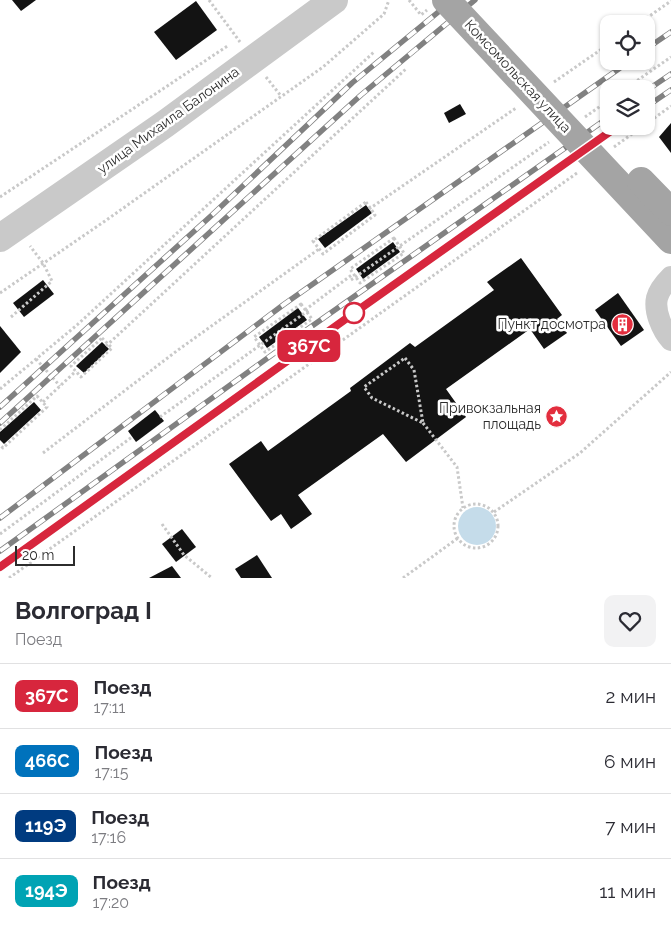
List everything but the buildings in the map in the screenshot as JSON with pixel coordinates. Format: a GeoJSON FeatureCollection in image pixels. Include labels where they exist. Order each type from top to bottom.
{"type":"FeatureCollection","features":[{"type":"Feature","properties":{"kind":"main road","name":"Комсомольская улица"},"geometry":{"type":"LineString","coordinates":[[446,0],[671,240]]}},
{"type":"Feature","properties":{"kind":"main road","name":"Комсомольская улица"},"geometry":{"type":"LineString","coordinates":[[468,0],[671,212]]}},
{"type":"Feature","properties":{"kind":"street","name":"улица Михаила Балонина"},"geometry":{"type":"LineString","coordinates":[[0,238],[165,124],[246,44],[334,0]]}},
{"type":"Feature","properties":{"kind":"street"},"geometry":{"type":"LineString","coordinates":[[671,277],[657,298],[660,321],[671,340]]}},
{"type":"Feature","properties":{"kind":"path"},"geometry":{"type":"LineString","coordinates":[[0,197],[246,44],[209,0]]}},
{"type":"Feature","properties":{"kind":"path"},"geometry":{"type":"LineString","coordinates":[[0,293],[323,67],[384,14],[389,0]]}},
{"type":"Feature","properties":{"kind":"path"},"geometry":{"type":"LineString","coordinates":[[409,0],[421,15]]}},
{"type":"Feature","properties":{"kind":"path"},"geometry":{"type":"LineString","coordinates":[[651,15],[671,1]]}},
{"type":"Feature","properties":{"kind":"path"},"geometry":{"type":"LineString","coordinates":[[551,83],[600,50]]}},
{"type":"Feature","properties":{"kind":"path"},"geometry":{"type":"LineString","coordinates":[[0,389],[77,325],[374,52]]}},
{"type":"Feature","properties":{"kind":"path"},"geometry":{"type":"LineString","coordinates":[[638,80],[671,56]]}},
{"type":"Feature","properties":{"kind":"path"},"geometry":{"type":"LineString","coordinates":[[106,345],[407,68]]}},
{"type":"Feature","properties":{"kind":"path"},"geometry":{"type":"LineString","coordinates":[[369,208],[518,106]]}},
{"type":"Feature","properties":{"kind":"path"},"geometry":{"type":"LineString","coordinates":[[585,117],[600,106]]}},
{"type":"Feature","properties":{"kind":"path"},"geometry":{"type":"LineString","coordinates":[[655,118],[671,106]]}},
{"type":"Feature","properties":{"kind":"path"},"geometry":{"type":"LineString","coordinates":[[610,149],[630,135]]}},
{"type":"Feature","properties":{"kind":"path"},"geometry":{"type":"LineString","coordinates":[[351,280],[552,139]]}},
{"type":"Feature","properties":{"kind":"path"},"geometry":{"type":"LineString","coordinates":[[9,578],[578,173]]}},
{"type":"Feature","properties":{"kind":"path"},"geometry":{"type":"LineString","coordinates":[[366,202],[376,215],[323,254],[319,249],[313,241],[366,202]]}},
{"type":"Feature","properties":{"kind":"path"},"geometry":{"type":"LineString","coordinates":[[394,238],[404,253],[360,284],[354,274],[350,268],[394,238]]}},
{"type":"Feature","properties":{"kind":"path"},"geometry":{"type":"LineString","coordinates":[[43,453],[178,350],[319,249]]}},
{"type":"Feature","properties":{"kind":"path"},"geometry":{"type":"LineString","coordinates":[[11,317],[52,282],[43,263]]}},
{"type":"Feature","properties":{"kind":"path"},"geometry":{"type":"LineString","coordinates":[[160,417],[354,274]]}},
{"type":"Feature","properties":{"kind":"path"},"geometry":{"type":"LineString","coordinates":[[301,304],[307,310],[312,319],[265,352],[259,344],[254,337],[301,304]]}},
{"type":"Feature","properties":{"kind":"path"},"geometry":{"type":"LineString","coordinates":[[102,338],[106,345],[112,348],[81,377],[76,371],[71,366],[102,338]]}},
{"type":"Feature","properties":{"kind":"path"},"geometry":{"type":"LineString","coordinates":[[423,423],[414,370],[405,358],[364,387],[372,398],[423,423],[457,467],[463,508]]}},
{"type":"Feature","properties":{"kind":"path"},"geometry":{"type":"LineString","coordinates":[[36,359],[60,386]]}},
{"type":"Feature","properties":{"kind":"path"},"geometry":{"type":"LineString","coordinates":[[43,402],[76,371]]}},
{"type":"Feature","properties":{"kind":"path"},"geometry":{"type":"LineString","coordinates":[[494,512],[580,453],[671,372]]}},
{"type":"Feature","properties":{"kind":"path"},"geometry":{"type":"LineString","coordinates":[[0,430],[37,396],[47,406],[3,448],[0,445]]}},
{"type":"Feature","properties":{"kind":"path"},"geometry":{"type":"LineString","coordinates":[[0,534],[132,437]]}},
{"type":"Feature","properties":{"kind":"path"},"geometry":{"type":"LineString","coordinates":[[476,503],[483,504],[494,512],[499,524],[496,537],[492,542],[486,546],[474,548],[458,538],[455,532],[455,518],[463,508],[469,504],[476,503]]}},
{"type":"Feature","properties":{"kind":"path"},"geometry":{"type":"LineString","coordinates":[[162,524],[184,555],[212,578]]}},
{"type":"Feature","properties":{"kind":"path"},"geometry":{"type":"LineString","coordinates":[[403,578],[458,538]]}},
{"type":"Feature","properties":{"kind":"water"},"geometry":{"type":"Polygon","coordinates":[[[477,507],[491,512],[496,526],[491,540],[477,545],[463,540],[458,526],[463,512],[477,507]]]}},
{"type":"Feature","properties":{"kind":"railway"},"geometry":{"type":"LineString","coordinates":[[0,407],[212,215],[352,83],[453,0]]}},
{"type":"Feature","properties":{"kind":"railway"},"geometry":{"type":"LineString","coordinates":[[0,423],[361,95],[475,0]]}},
{"type":"Feature","properties":{"kind":"railway"},"geometry":{"type":"LineString","coordinates":[[655,43],[671,32]]}},
{"type":"Feature","properties":{"kind":"railway"},"geometry":{"type":"LineString","coordinates":[[0,518],[283,305],[617,70]]}},
{"type":"Feature","properties":{"kind":"railway"},"geometry":{"type":"LineString","coordinates":[[655,85],[671,74]]}},
{"type":"Feature","properties":{"kind":"railway"},"geometry":{"type":"LineString","coordinates":[[655,101],[671,90]]}},
{"type":"Feature","properties":{"kind":"railway"},"geometry":{"type":"LineString","coordinates":[[0,551],[305,331],[600,123]]}},
{"type":"Feature","properties":{"kind":"railway"},"geometry":{"type":"LineString","coordinates":[[0,567],[605,135]]}},
{"type":"Feature","properties":{"kind":"train","name":"367С"},"geometry":{"type":"LineString","coordinates":[[0,567],[605,135]]}},
{"type":"Feature","properties":{"kind":"place","name":"Пункт досмотра"},"geometry":{"type":"Point","coordinates":[622,324]}},
{"type":"Feature","properties":{"kind":"place","name":"Привокзальная площадь"},"geometry":{"type":"Point","coordinates":[557,416]}}]}
